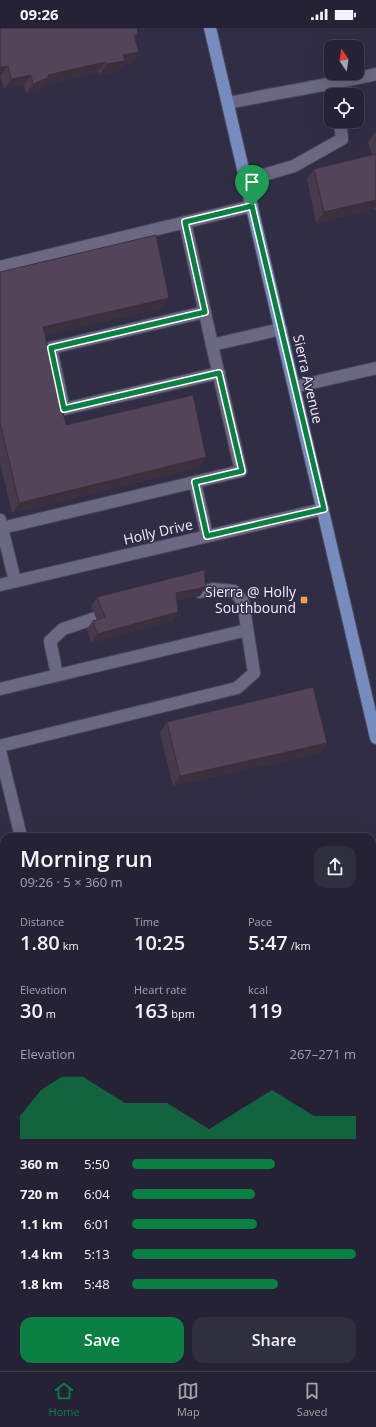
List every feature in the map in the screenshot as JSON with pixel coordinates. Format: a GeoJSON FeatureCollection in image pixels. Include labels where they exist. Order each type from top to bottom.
{"type":"FeatureCollection","features":[{"type":"Feature","properties":{"kind":"main road","name":"Sierra Avenue"},"geometry":{"type":"LineString","coordinates":[[210,28],[324,509],[376,738]]}},
{"type":"Feature","properties":{"kind":"street"},"geometry":{"type":"LineString","coordinates":[[339,88],[376,74]]}},
{"type":"Feature","properties":{"kind":"street"},"geometry":{"type":"LineString","coordinates":[[228,103],[277,93],[324,90]]}},
{"type":"Feature","properties":{"kind":"street"},"geometry":{"type":"LineString","coordinates":[[246,180],[294,166],[342,139],[341,128]]}},
{"type":"Feature","properties":{"kind":"street"},"geometry":{"type":"LineString","coordinates":[[0,266],[252,206]]}},
{"type":"Feature","properties":{"kind":"street"},"geometry":{"type":"LineString","coordinates":[[15,581],[1,524],[242,471],[185,222]]}},
{"type":"Feature","properties":{"kind":"street"},"geometry":{"type":"LineString","coordinates":[[205,312],[51,348],[64,409],[219,373]]}},
{"type":"Feature","properties":{"kind":"street"},"geometry":{"type":"LineString","coordinates":[[212,345],[281,329]]}},
{"type":"Feature","properties":{"kind":"street"},"geometry":{"type":"LineString","coordinates":[[294,387],[376,368]]}},
{"type":"Feature","properties":{"kind":"street"},"geometry":{"type":"LineString","coordinates":[[195,482],[207,536]]}},
{"type":"Feature","properties":{"kind":"street","name":"Holly Drive"},"geometry":{"type":"LineString","coordinates":[[0,584],[324,509]]}},
{"type":"Feature","properties":{"kind":"street"},"geometry":{"type":"LineString","coordinates":[[0,746],[237,688],[254,673],[243,602],[234,591],[213,589],[200,592]]}},
{"type":"Feature","properties":{"kind":"street"},"geometry":{"type":"LineString","coordinates":[[57,675],[50,641],[63,629],[96,618]]}},
{"type":"Feature","properties":{"kind":"street"},"geometry":{"type":"LineString","coordinates":[[0,689],[247,630]]}},
{"type":"Feature","properties":{"kind":"street"},"geometry":{"type":"LineString","coordinates":[[0,751],[20,833]]}},
{"type":"Feature","properties":{"kind":"building"},"geometry":{"type":"Polygon","coordinates":[[[0,28],[137,28],[138,34],[134,35],[139,52],[123,55],[125,61],[106,64],[105,62],[48,75],[48,78],[33,84],[31,75],[11,79],[8,66],[0,67],[0,28]]]}},
{"type":"Feature","properties":{"kind":"building"},"geometry":{"type":"Polygon","coordinates":[[[376,154],[376,200],[324,212],[314,169],[376,154]]]}},
{"type":"Feature","properties":{"kind":"building"},"geometry":{"type":"Polygon","coordinates":[[[156,235],[169,298],[43,327],[66,425],[193,395],[206,457],[19,503],[0,422],[0,272],[156,235]]]}},
{"type":"Feature","properties":{"kind":"building"},"geometry":{"type":"Polygon","coordinates":[[[204,570],[206,587],[176,593],[178,612],[97,634],[93,621],[105,617],[97,597],[204,570]]]}},
{"type":"Feature","properties":{"kind":"building"},"geometry":{"type":"Polygon","coordinates":[[[313,687],[327,743],[180,776],[167,722],[313,687]]]}},
{"type":"Feature","properties":{"kind":"place","name":"Sierra @ Holly Southbound"},"geometry":{"type":"Point","coordinates":[304,600]}},
{"type":"Feature","properties":{"kind":"route"},"geometry":{"type":"LineString","coordinates":[[252,206],[324,509],[207,536],[195,482],[242,471],[219,373],[64,409],[51,348],[205,312],[185,222],[252,206]]}}]}
